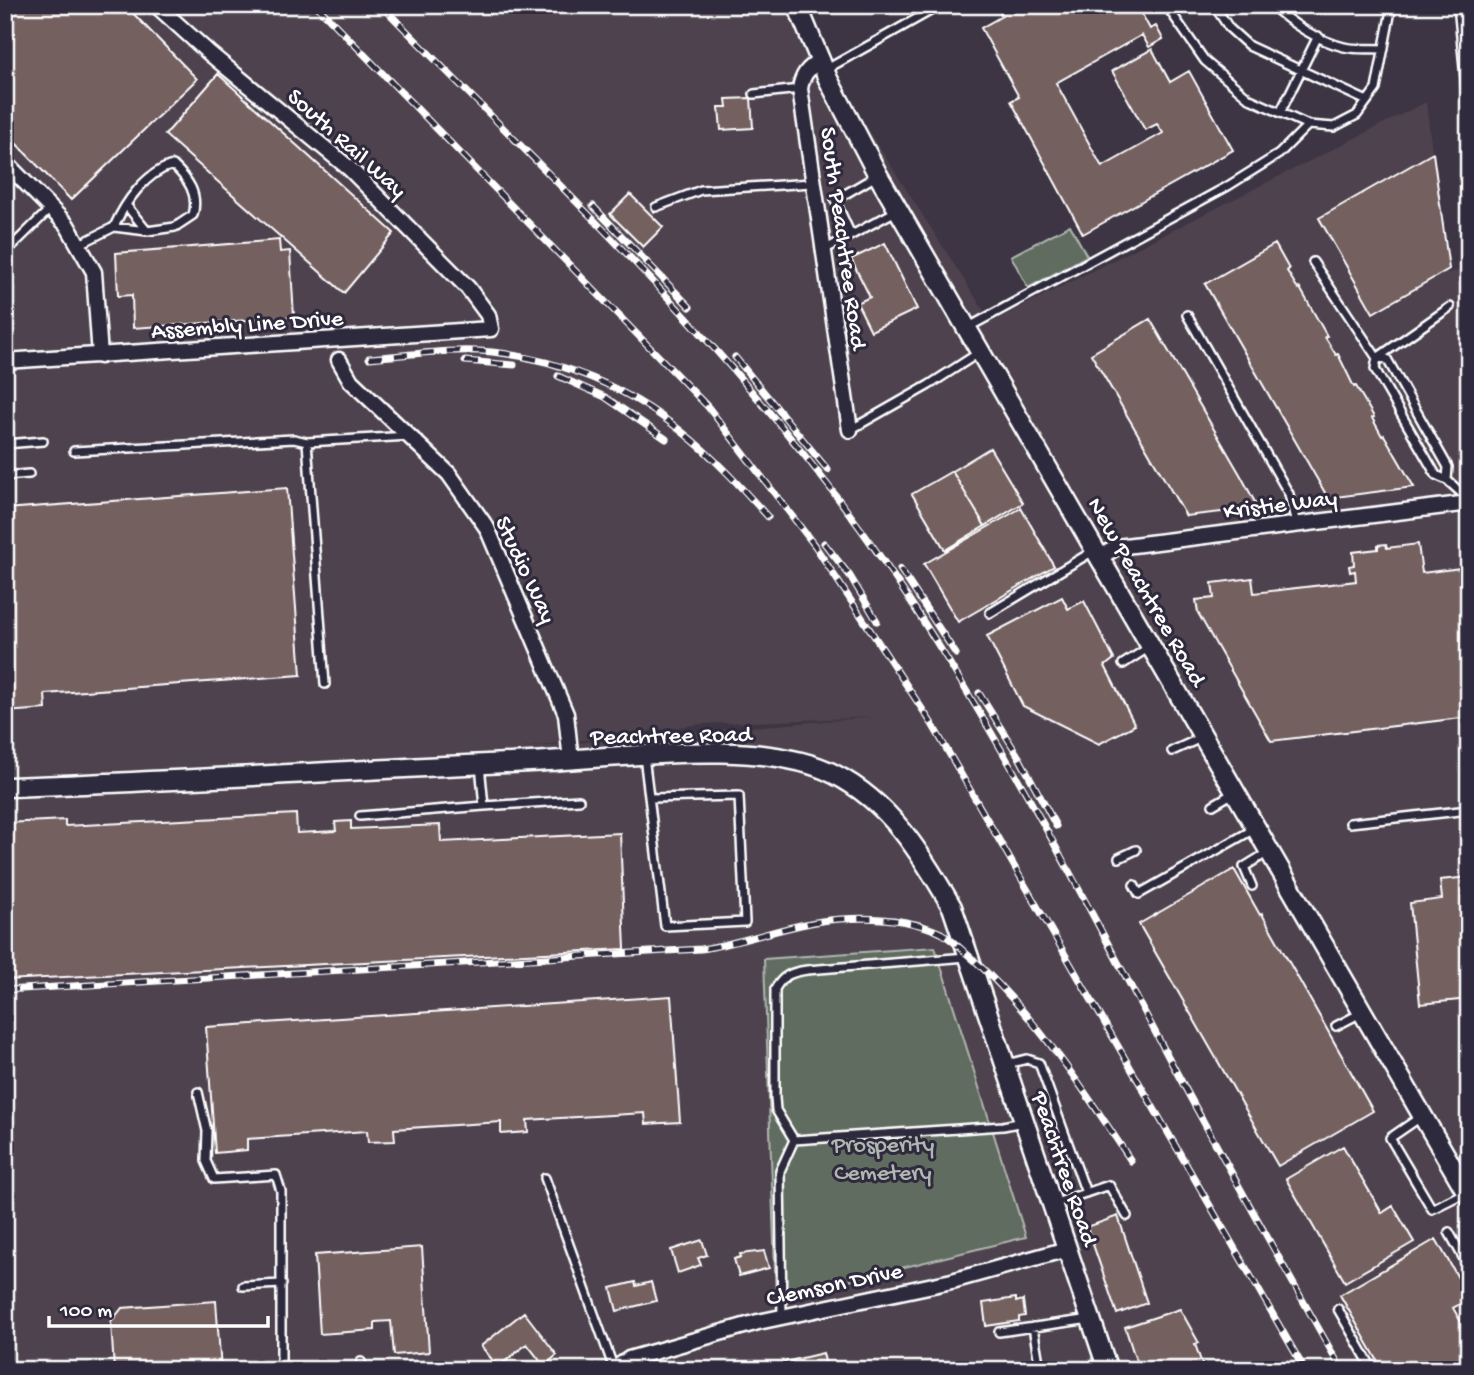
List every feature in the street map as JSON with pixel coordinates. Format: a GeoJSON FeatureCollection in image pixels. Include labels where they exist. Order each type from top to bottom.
{"type":"FeatureCollection","features":[{"type":"Feature","properties":{"kind":"street","name":"South Rail Way"},"geometry":{"type":"LineString","coordinates":[[156,5],[209,53],[350,169],[468,288],[488,315],[491,329]]}},
{"type":"Feature","properties":{"kind":"street","name":"New Peachtree Road"},"geometry":{"type":"LineString","coordinates":[[797,5],[822,66],[878,175],[1467,1194]]}},
{"type":"Feature","properties":{"kind":"street"},"geometry":{"type":"LineString","coordinates":[[800,89],[802,78],[810,66],[822,66]]}},
{"type":"Feature","properties":{"kind":"street","name":"South Peachtree Road"},"geometry":{"type":"LineString","coordinates":[[800,89],[850,430]]}},
{"type":"Feature","properties":{"kind":"street"},"geometry":{"type":"LineString","coordinates":[[5,162],[67,225],[94,272],[100,356]]}},
{"type":"Feature","properties":{"kind":"street","name":"Assembly Line Drive"},"geometry":{"type":"LineString","coordinates":[[5,362],[491,329]]}},
{"type":"Feature","properties":{"kind":"street","name":"Studio Way"},"geometry":{"type":"LineString","coordinates":[[339,360],[351,381],[449,474],[487,528],[566,714],[571,761]]}},
{"type":"Feature","properties":{"kind":"street","name":"Kristie Way"},"geometry":{"type":"LineString","coordinates":[[1098,553],[1117,547],[1469,502]]}},
{"type":"Feature","properties":{"kind":"street","name":"Peachtree Road"},"geometry":{"type":"LineString","coordinates":[[5,787],[571,761],[644,755],[734,753],[792,760],[833,773],[860,790],[893,818],[921,854],[952,907],[1108,1370]]}},
{"type":"Feature","properties":{"kind":"street","name":"Clemson Drive"},"geometry":{"type":"LineString","coordinates":[[614,1369],[629,1359],[782,1318],[952,1281],[1067,1249]]}},
{"type":"Feature","properties":{"kind":"lane"},"geometry":{"type":"LineString","coordinates":[[822,66],[941,5]]}},
{"type":"Feature","properties":{"kind":"lane"},"geometry":{"type":"LineString","coordinates":[[1166,5],[1205,61],[1250,99],[1308,125],[1334,127],[1357,115],[1376,89],[1392,5]]}},
{"type":"Feature","properties":{"kind":"lane"},"geometry":{"type":"LineString","coordinates":[[1214,5],[1229,29],[1249,46],[1367,101]]}},
{"type":"Feature","properties":{"kind":"lane"},"geometry":{"type":"LineString","coordinates":[[1272,5],[1281,14],[1318,36],[1346,48],[1384,49]]}},
{"type":"Feature","properties":{"kind":"lane"},"geometry":{"type":"LineString","coordinates":[[1458,5],[1466,55],[1469,120]]}},
{"type":"Feature","properties":{"kind":"lane"},"geometry":{"type":"LineString","coordinates":[[1280,113],[1318,36]]}},
{"type":"Feature","properties":{"kind":"lane"},"geometry":{"type":"LineString","coordinates":[[754,94],[800,89]]}},
{"type":"Feature","properties":{"kind":"lane"},"geometry":{"type":"LineString","coordinates":[[967,328],[1228,186],[1279,154],[1308,125]]}},
{"type":"Feature","properties":{"kind":"lane"},"geometry":{"type":"LineString","coordinates":[[78,244],[114,227],[148,231],[175,228],[193,215],[197,203],[188,179],[173,165],[159,169],[126,205],[114,227]]}},
{"type":"Feature","properties":{"kind":"lane"},"geometry":{"type":"LineString","coordinates":[[851,235],[835,200],[878,175]]}},
{"type":"Feature","properties":{"kind":"lane"},"geometry":{"type":"LineString","coordinates":[[656,207],[701,190],[813,183]]}},
{"type":"Feature","properties":{"kind":"lane"},"geometry":{"type":"LineString","coordinates":[[126,205],[148,231]]}},
{"type":"Feature","properties":{"kind":"lane"},"geometry":{"type":"LineString","coordinates":[[5,253],[51,208]]}},
{"type":"Feature","properties":{"kind":"lane"},"geometry":{"type":"LineString","coordinates":[[823,251],[898,209]]}},
{"type":"Feature","properties":{"kind":"lane"},"geometry":{"type":"LineString","coordinates":[[1314,262],[1377,358],[1375,369],[1436,475],[1447,480],[1469,502]]}},
{"type":"Feature","properties":{"kind":"lane"},"geometry":{"type":"LineString","coordinates":[[1377,358],[1450,307]]}},
{"type":"Feature","properties":{"kind":"lane"},"geometry":{"type":"LineString","coordinates":[[1187,315],[1289,494],[1296,524]]}},
{"type":"Feature","properties":{"kind":"lane"},"geometry":{"type":"LineString","coordinates":[[850,430],[981,352]]}},
{"type":"Feature","properties":{"kind":"lane"},"geometry":{"type":"LineString","coordinates":[[1377,358],[1388,359],[1448,467],[1447,480]]}},
{"type":"Feature","properties":{"kind":"lane"},"geometry":{"type":"LineString","coordinates":[[74,451],[293,439],[307,442],[410,436]]}},
{"type":"Feature","properties":{"kind":"lane"},"geometry":{"type":"LineString","coordinates":[[5,443],[43,441]]}},
{"type":"Feature","properties":{"kind":"lane"},"geometry":{"type":"LineString","coordinates":[[307,442],[326,684]]}},
{"type":"Feature","properties":{"kind":"lane"},"geometry":{"type":"LineString","coordinates":[[5,476],[29,474]]}},
{"type":"Feature","properties":{"kind":"lane"},"geometry":{"type":"LineString","coordinates":[[990,613],[1098,553]]}},
{"type":"Feature","properties":{"kind":"lane"},"geometry":{"type":"LineString","coordinates":[[1123,664],[1152,646]]}},
{"type":"Feature","properties":{"kind":"lane"},"geometry":{"type":"LineString","coordinates":[[1172,751],[1204,737]]}},
{"type":"Feature","properties":{"kind":"lane"},"geometry":{"type":"LineString","coordinates":[[644,755],[665,926],[745,922],[739,796],[650,798]]}},
{"type":"Feature","properties":{"kind":"lane"},"geometry":{"type":"LineString","coordinates":[[480,765],[484,806]]}},
{"type":"Feature","properties":{"kind":"lane"},"geometry":{"type":"LineString","coordinates":[[1213,805],[1236,792]]}},
{"type":"Feature","properties":{"kind":"lane"},"geometry":{"type":"LineString","coordinates":[[360,816],[579,800]]}},
{"type":"Feature","properties":{"kind":"lane"},"geometry":{"type":"LineString","coordinates":[[1350,823],[1469,810]]}},
{"type":"Feature","properties":{"kind":"lane"},"geometry":{"type":"LineString","coordinates":[[1135,885],[1139,894],[1256,827]]}},
{"type":"Feature","properties":{"kind":"lane"},"geometry":{"type":"LineString","coordinates":[[1119,858],[1136,850]]}},
{"type":"Feature","properties":{"kind":"lane"},"geometry":{"type":"LineString","coordinates":[[1252,886],[1244,867],[1270,851]]}},
{"type":"Feature","properties":{"kind":"lane"},"geometry":{"type":"LineString","coordinates":[[794,1140],[776,1110],[775,1098],[775,989],[781,978],[792,972],[807,970],[970,957]]}},
{"type":"Feature","properties":{"kind":"lane"},"geometry":{"type":"LineString","coordinates":[[1336,1026],[1363,1012]]}},
{"type":"Feature","properties":{"kind":"lane"},"geometry":{"type":"LineString","coordinates":[[1004,1064],[1027,1059],[1039,1063],[1086,1193]]}},
{"type":"Feature","properties":{"kind":"lane"},"geometry":{"type":"LineString","coordinates":[[198,1092],[207,1131],[206,1161],[214,1179],[276,1175],[281,1191],[281,1370]]}},
{"type":"Feature","properties":{"kind":"lane"},"geometry":{"type":"LineString","coordinates":[[1422,1116],[1390,1138],[1432,1209],[1467,1194]]}},
{"type":"Feature","properties":{"kind":"lane"},"geometry":{"type":"LineString","coordinates":[[794,1140],[1003,1126],[1024,1122]]}},
{"type":"Feature","properties":{"kind":"lane"},"geometry":{"type":"LineString","coordinates":[[782,1318],[780,1171],[794,1140]]}},
{"type":"Feature","properties":{"kind":"lane"},"geometry":{"type":"LineString","coordinates":[[545,1178],[614,1369]]}},
{"type":"Feature","properties":{"kind":"lane"},"geometry":{"type":"LineString","coordinates":[[1052,1205],[1109,1185],[1127,1216]]}},
{"type":"Feature","properties":{"kind":"lane"},"geometry":{"type":"LineString","coordinates":[[1449,1232],[1469,1268]]}},
{"type":"Feature","properties":{"kind":"lane"},"geometry":{"type":"LineString","coordinates":[[243,1286],[282,1284]]}},
{"type":"Feature","properties":{"kind":"lane"},"geometry":{"type":"LineString","coordinates":[[1338,1309],[1373,1370]]}},
{"type":"Feature","properties":{"kind":"lane"},"geometry":{"type":"LineString","coordinates":[[999,1332],[1090,1318]]}},
{"type":"Feature","properties":{"kind":"lane"},"geometry":{"type":"LineString","coordinates":[[1012,1370],[1040,1363],[1032,1327]]}},
{"type":"Feature","properties":{"kind":"shaded area"},"geometry":{"type":"Polygon","coordinates":[[[5,5],[817,5],[796,17],[991,322],[1426,102],[1447,273],[1469,269],[1469,1370],[5,1370],[5,5]],[[875,717],[702,724],[523,748],[875,717]]]}},
{"type":"Feature","properties":{"kind":"green space"},"geometry":{"type":"Polygon","coordinates":[[[1070,225],[1087,256],[1028,288],[1011,256],[1070,225]]]}},
{"type":"Feature","properties":{"kind":"green space","name":"Prosperity Cemetery"},"geometry":{"type":"Polygon","coordinates":[[[935,947],[1026,1237],[776,1299],[764,959],[935,947]]]}},
{"type":"Feature","properties":{"kind":"building"},"geometry":{"type":"Polygon","coordinates":[[[13,5],[125,5],[197,79],[71,200],[5,132],[5,13],[13,5]]]}},
{"type":"Feature","properties":{"kind":"building"},"geometry":{"type":"Polygon","coordinates":[[[1137,5],[1150,29],[1156,26],[1163,39],[1149,47],[1142,35],[1056,83],[1102,167],[1163,133],[1157,124],[1145,130],[1112,71],[1152,49],[1170,82],[1189,71],[1233,150],[1083,234],[1011,101],[1019,97],[981,28],[1002,16],[996,6],[1137,5]]]}},
{"type":"Feature","properties":{"kind":"building"},"geometry":{"type":"Polygon","coordinates":[[[218,74],[394,233],[344,293],[165,135],[218,74]]]}},
{"type":"Feature","properties":{"kind":"building"},"geometry":{"type":"Polygon","coordinates":[[[751,98],[753,128],[721,130],[719,107],[727,107],[726,99],[751,98]]]}},
{"type":"Feature","properties":{"kind":"building"},"geometry":{"type":"Polygon","coordinates":[[[1433,153],[1449,269],[1373,313],[1319,218],[1433,153]]]}},
{"type":"Feature","properties":{"kind":"building"},"geometry":{"type":"Polygon","coordinates":[[[630,194],[663,227],[643,247],[610,214],[630,194]]]}},
{"type":"Feature","properties":{"kind":"building"},"geometry":{"type":"Polygon","coordinates":[[[279,240],[280,252],[290,251],[294,317],[133,328],[132,295],[118,296],[116,253],[279,240]]]}},
{"type":"Feature","properties":{"kind":"building"},"geometry":{"type":"Polygon","coordinates":[[[885,243],[917,309],[871,331],[857,303],[870,297],[851,259],[885,243]]]}},
{"type":"Feature","properties":{"kind":"building"},"geometry":{"type":"Polygon","coordinates":[[[1275,244],[1289,269],[1287,271],[1298,289],[1300,288],[1327,336],[1325,337],[1336,355],[1338,354],[1382,436],[1384,435],[1414,487],[1328,498],[1205,284],[1275,244]]]}},
{"type":"Feature","properties":{"kind":"building"},"geometry":{"type":"Polygon","coordinates":[[[1150,319],[1258,508],[1186,516],[1091,354],[1150,319]]]}},
{"type":"Feature","properties":{"kind":"building"},"geometry":{"type":"Polygon","coordinates":[[[990,448],[1023,503],[985,526],[952,471],[990,448]]]}},
{"type":"Feature","properties":{"kind":"building"},"geometry":{"type":"Polygon","coordinates":[[[952,471],[985,526],[945,550],[912,494],[952,471]]]}},
{"type":"Feature","properties":{"kind":"building"},"geometry":{"type":"Polygon","coordinates":[[[287,488],[301,675],[45,694],[46,709],[5,712],[5,578],[9,578],[5,509],[287,488]]]}},
{"type":"Feature","properties":{"kind":"building"},"geometry":{"type":"Polygon","coordinates":[[[1021,508],[1054,566],[958,622],[924,564],[1021,508]]]}},
{"type":"Feature","properties":{"kind":"building"},"geometry":{"type":"Polygon","coordinates":[[[1386,544],[1387,548],[1418,544],[1422,573],[1469,567],[1469,717],[1271,741],[1198,613],[1196,600],[1214,598],[1212,583],[1252,578],[1254,593],[1356,581],[1355,571],[1350,572],[1349,566],[1354,565],[1353,552],[1378,549],[1378,545],[1386,544]]]}},
{"type":"Feature","properties":{"kind":"building"},"geometry":{"type":"Polygon","coordinates":[[[1062,597],[1068,609],[1084,601],[1114,659],[1105,666],[1135,725],[1099,744],[1023,706],[987,636],[1062,597]]]}},
{"type":"Feature","properties":{"kind":"building"},"geometry":{"type":"Polygon","coordinates":[[[296,814],[297,833],[336,831],[335,822],[351,821],[351,829],[440,825],[441,842],[620,833],[625,949],[5,980],[5,823],[65,820],[65,826],[296,814]]]}},
{"type":"Feature","properties":{"kind":"building"},"geometry":{"type":"Polygon","coordinates":[[[1234,869],[1373,1111],[1278,1166],[1139,924],[1234,869]]]}},
{"type":"Feature","properties":{"kind":"building"},"geometry":{"type":"Polygon","coordinates":[[[1469,877],[1469,999],[1420,1004],[1410,903],[1442,899],[1440,880],[1469,877]]]}},
{"type":"Feature","properties":{"kind":"building"},"geometry":{"type":"Polygon","coordinates":[[[671,996],[680,1122],[646,1124],[645,1113],[527,1120],[528,1132],[501,1134],[501,1122],[394,1129],[395,1141],[368,1142],[367,1131],[247,1139],[247,1150],[215,1153],[206,1027],[671,996]]]}},
{"type":"Feature","properties":{"kind":"building"},"geometry":{"type":"Polygon","coordinates":[[[1343,1146],[1382,1213],[1393,1206],[1414,1242],[1345,1282],[1286,1179],[1343,1146]]]}},
{"type":"Feature","properties":{"kind":"building"},"geometry":{"type":"Polygon","coordinates":[[[1118,1216],[1147,1303],[1117,1314],[1087,1227],[1118,1216]]]}},
{"type":"Feature","properties":{"kind":"building"},"geometry":{"type":"Polygon","coordinates":[[[1436,1239],[1469,1297],[1453,1308],[1469,1336],[1469,1370],[1383,1370],[1340,1295],[1436,1239]]]}},
{"type":"Feature","properties":{"kind":"building"},"geometry":{"type":"Polygon","coordinates":[[[702,1240],[707,1255],[698,1258],[701,1265],[678,1273],[671,1250],[702,1240]]]}},
{"type":"Feature","properties":{"kind":"building"},"geometry":{"type":"Polygon","coordinates":[[[422,1247],[429,1352],[394,1355],[391,1321],[375,1322],[375,1330],[320,1334],[315,1255],[422,1247]]]}},
{"type":"Feature","properties":{"kind":"building"},"geometry":{"type":"Polygon","coordinates":[[[764,1251],[769,1268],[739,1276],[734,1259],[741,1257],[740,1254],[764,1251]]]}},
{"type":"Feature","properties":{"kind":"building"},"geometry":{"type":"Polygon","coordinates":[[[635,1282],[636,1286],[651,1282],[656,1301],[617,1311],[611,1288],[635,1282]]]}},
{"type":"Feature","properties":{"kind":"building"},"geometry":{"type":"Polygon","coordinates":[[[1016,1298],[1016,1302],[1023,1300],[1025,1316],[1019,1317],[1019,1321],[986,1326],[983,1303],[1016,1298]]]}},
{"type":"Feature","properties":{"kind":"building"},"geometry":{"type":"Polygon","coordinates":[[[216,1301],[221,1370],[114,1370],[111,1322],[122,1308],[216,1301]]]}},
{"type":"Feature","properties":{"kind":"building"},"geometry":{"type":"Polygon","coordinates":[[[1180,1309],[1199,1343],[1195,1344],[1204,1370],[1139,1370],[1125,1327],[1180,1309]]]}},
{"type":"Feature","properties":{"kind":"building"},"geometry":{"type":"Polygon","coordinates":[[[524,1312],[557,1355],[544,1366],[527,1344],[498,1367],[481,1346],[524,1312]]]}},
{"type":"Feature","properties":{"kind":"building"},"geometry":{"type":"Polygon","coordinates":[[[823,1353],[827,1370],[751,1370],[823,1353]]]}},
{"type":"Feature","properties":{"kind":"railway"},"geometry":{"type":"LineString","coordinates":[[316,5],[708,407],[815,546],[932,724],[1305,1370]]}},
{"type":"Feature","properties":{"kind":"railway"},"geometry":{"type":"LineString","coordinates":[[381,5],[580,205],[709,342],[829,486],[884,562],[923,620],[1030,800],[1206,1127],[1342,1370]]}},
{"type":"Feature","properties":{"kind":"railway"},"geometry":{"type":"LineString","coordinates":[[593,206],[690,307]]}},
{"type":"Feature","properties":{"kind":"railway"},"geometry":{"type":"LineString","coordinates":[[369,358],[446,351],[492,352],[543,361],[592,378],[639,402],[681,431],[715,461],[768,517]]}},
{"type":"Feature","properties":{"kind":"railway"},"geometry":{"type":"LineString","coordinates":[[735,357],[828,470]]}},
{"type":"Feature","properties":{"kind":"railway"},"geometry":{"type":"LineString","coordinates":[[465,361],[514,365]]}},
{"type":"Feature","properties":{"kind":"railway"},"geometry":{"type":"LineString","coordinates":[[558,376],[605,397],[666,439]]}},
{"type":"Feature","properties":{"kind":"railway"},"geometry":{"type":"LineString","coordinates":[[824,543],[850,576],[877,621]]}},
{"type":"Feature","properties":{"kind":"railway"},"geometry":{"type":"LineString","coordinates":[[900,569],[956,654]]}},
{"type":"Feature","properties":{"kind":"railway"},"geometry":{"type":"LineString","coordinates":[[979,693],[1019,757],[1056,826]]}},
{"type":"Feature","properties":{"kind":"railway"},"geometry":{"type":"LineString","coordinates":[[5,990],[701,949],[823,921],[866,918],[892,920],[941,933],[997,982],[1039,1030],[1131,1161]]}}]}
